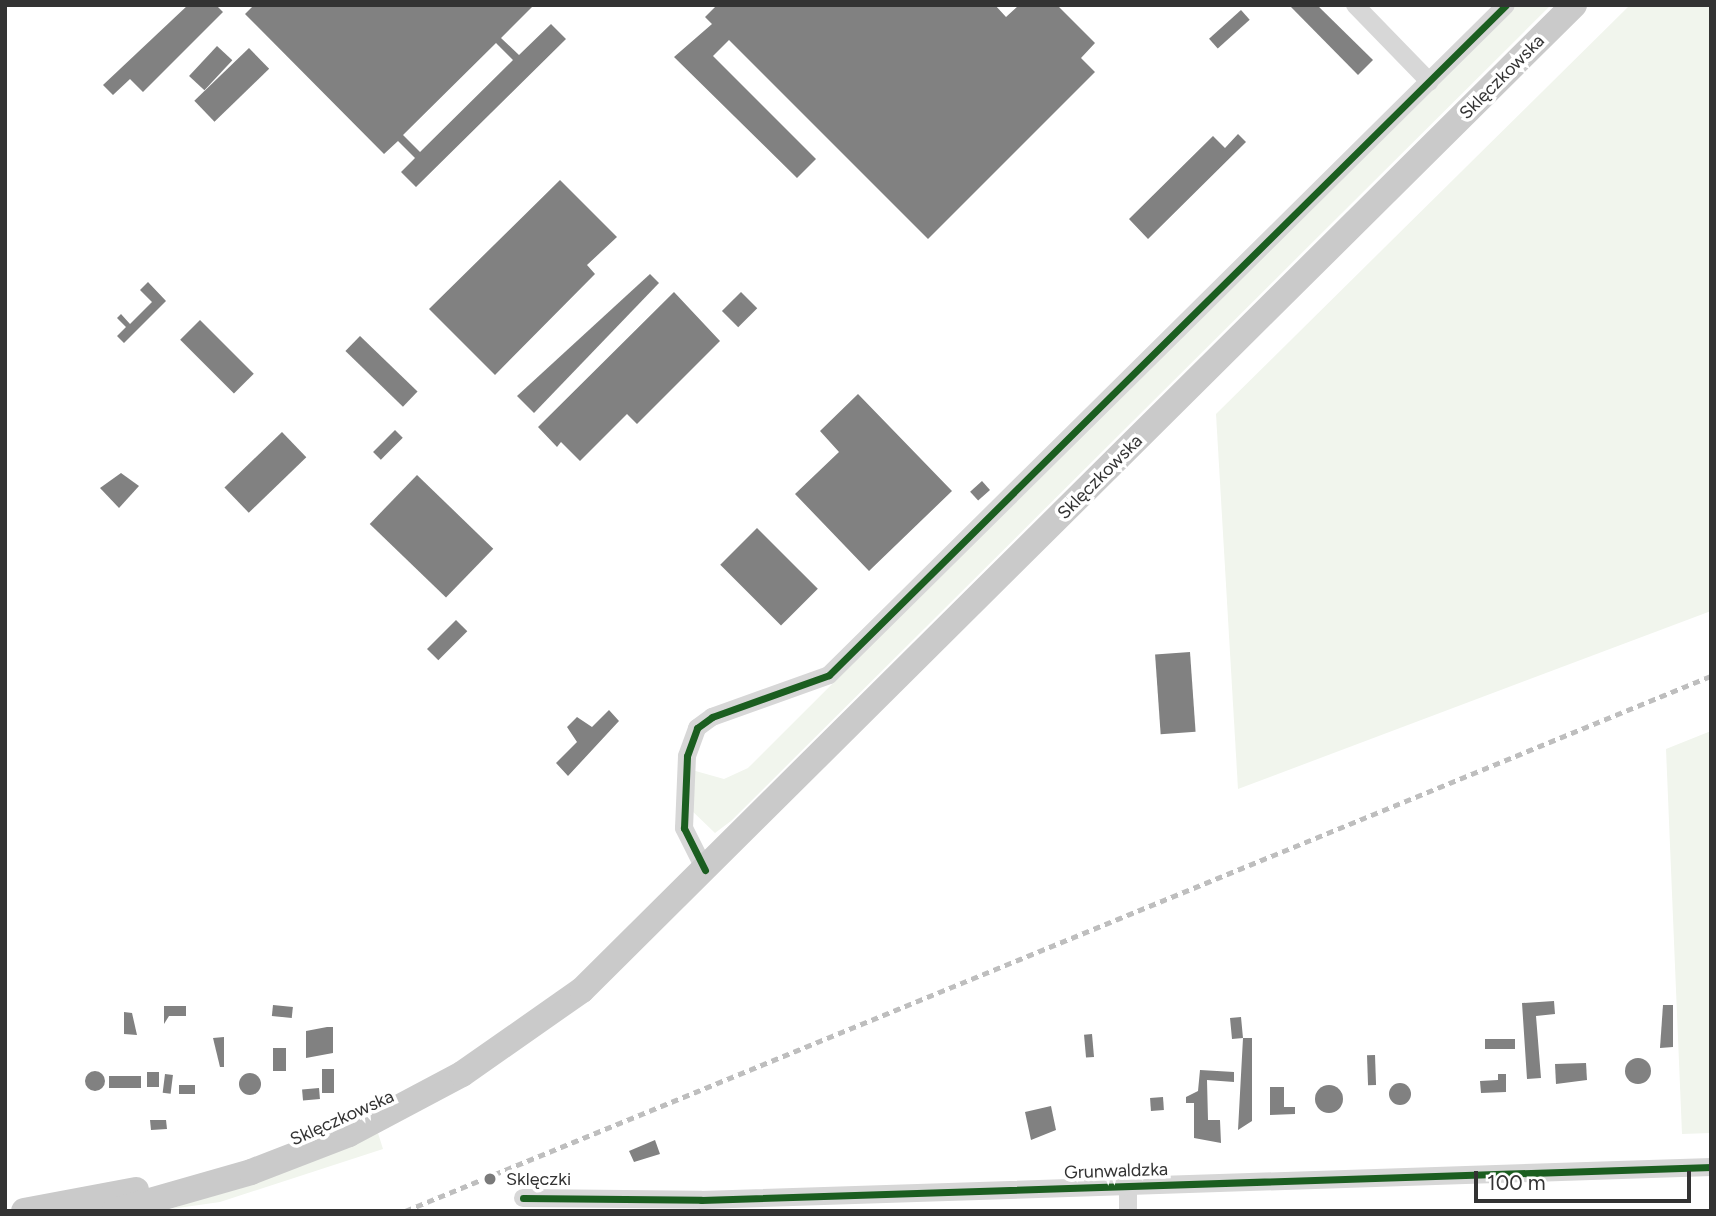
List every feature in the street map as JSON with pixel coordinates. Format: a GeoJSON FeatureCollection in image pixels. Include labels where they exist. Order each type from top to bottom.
{"type":"FeatureCollection","features":[{"type":"Feature","properties":{"kind":"main road","name":"Sklęczkowska"},"geometry":{"type":"LineString","coordinates":[[115,1211],[282,1161],[410,1104],[550,1016],[705,870],[1574,5]]}},
{"type":"Feature","properties":{"kind":"main road","name":"Sklęczkowska"},"geometry":{"type":"LineString","coordinates":[[24,1211],[163,1184],[342,1120],[456,1061],[625,945]]}},
{"type":"Feature","properties":{"kind":"street"},"geometry":{"type":"LineString","coordinates":[[1355,5],[1430,82]]}},
{"type":"Feature","properties":{"kind":"street"},"geometry":{"type":"LineString","coordinates":[[705,870],[684,828],[687,756],[697,728],[712,717],[829,675],[1506,5]]}},
{"type":"Feature","properties":{"kind":"street","name":"Grunwaldzka"},"geometry":{"type":"LineString","coordinates":[[523,1198],[701,1206],[1128,1186],[1711,1167]]}},
{"type":"Feature","properties":{"kind":"street"},"geometry":{"type":"LineString","coordinates":[[1128,1186],[1128,1211]]}},
{"type":"Feature","properties":{"kind":"shaded area"},"geometry":{"type":"Polygon","coordinates":[[[1512,5],[1551,5],[731,821],[715,833],[688,807],[692,770],[724,779],[748,768],[1512,5]]]}},
{"type":"Feature","properties":{"kind":"shaded area"},"geometry":{"type":"Polygon","coordinates":[[[1630,5],[1711,5],[1711,611],[1238,789],[1216,414],[1630,5]]]}},
{"type":"Feature","properties":{"kind":"shaded area"},"geometry":{"type":"Polygon","coordinates":[[[1711,731],[1711,1133],[1682,1134],[1666,749],[1711,731]]]}},
{"type":"Feature","properties":{"kind":"shaded area"},"geometry":{"type":"Polygon","coordinates":[[[378,1133],[383,1149],[220,1202],[171,1209],[378,1133]]]}},
{"type":"Feature","properties":{"kind":"building"},"geometry":{"type":"Polygon","coordinates":[[[188,5],[216,5],[223,12],[143,92],[130,79],[113,95],[103,85],[188,5]]]}},
{"type":"Feature","properties":{"kind":"building"},"geometry":{"type":"Polygon","coordinates":[[[254,5],[534,5],[501,38],[519,55],[551,24],[566,39],[416,187],[401,172],[415,158],[398,141],[384,154],[245,14],[254,5]],[[496,43],[403,135],[420,152],[513,60],[496,43]]]}},
{"type":"Feature","properties":{"kind":"building"},"geometry":{"type":"Polygon","coordinates":[[[717,5],[995,5],[1006,17],[1019,5],[1057,5],[1095,43],[1081,58],[1095,72],[928,239],[729,40],[713,56],[816,159],[797,178],[674,57],[712,24],[705,17],[717,5]]]}},
{"type":"Feature","properties":{"kind":"building"},"geometry":{"type":"Polygon","coordinates":[[[1289,5],[1317,5],[1373,60],[1358,75],[1289,5]]]}},
{"type":"Feature","properties":{"kind":"building"},"geometry":{"type":"Polygon","coordinates":[[[1241,10],[1250,20],[1218,48],[1209,39],[1241,10]]]}},
{"type":"Feature","properties":{"kind":"building"},"geometry":{"type":"Polygon","coordinates":[[[217,46],[232,60],[204,90],[189,76],[217,46]]]}},
{"type":"Feature","properties":{"kind":"building"},"geometry":{"type":"Polygon","coordinates":[[[249,48],[269,69],[214,122],[194,101],[249,48]]]}},
{"type":"Feature","properties":{"kind":"building"},"geometry":{"type":"Polygon","coordinates":[[[1238,134],[1246,142],[1148,239],[1129,219],[1213,136],[1225,148],[1238,134]]]}},
{"type":"Feature","properties":{"kind":"building"},"geometry":{"type":"Polygon","coordinates":[[[560,180],[617,237],[587,265],[595,274],[495,375],[429,309],[560,180]]]}},
{"type":"Feature","properties":{"kind":"building"},"geometry":{"type":"Polygon","coordinates":[[[650,274],[659,283],[534,413],[517,396],[650,274]]]}},
{"type":"Feature","properties":{"kind":"building"},"geometry":{"type":"Polygon","coordinates":[[[148,282],[166,301],[124,343],[117,336],[126,327],[117,318],[121,314],[130,324],[152,302],[140,290],[148,282]]]}},
{"type":"Feature","properties":{"kind":"building"},"geometry":{"type":"Polygon","coordinates":[[[674,292],[720,341],[637,424],[627,414],[580,461],[561,442],[557,447],[538,427],[674,292]]]}},
{"type":"Feature","properties":{"kind":"building"},"geometry":{"type":"Polygon","coordinates":[[[741,292],[757,308],[738,327],[722,311],[741,292]]]}},
{"type":"Feature","properties":{"kind":"building"},"geometry":{"type":"Polygon","coordinates":[[[200,320],[254,374],[234,394],[180,340],[200,320]]]}},
{"type":"Feature","properties":{"kind":"building"},"geometry":{"type":"Polygon","coordinates":[[[360,336],[418,392],[403,407],[345,351],[360,336]]]}},
{"type":"Feature","properties":{"kind":"building"},"geometry":{"type":"Polygon","coordinates":[[[858,394],[952,491],[869,571],[795,494],[839,452],[820,431],[858,394]]]}},
{"type":"Feature","properties":{"kind":"building"},"geometry":{"type":"Polygon","coordinates":[[[395,430],[403,438],[381,460],[373,452],[395,430]]]}},
{"type":"Feature","properties":{"kind":"building"},"geometry":{"type":"Polygon","coordinates":[[[282,432],[306,457],[249,513],[224,488],[282,432]]]}},
{"type":"Feature","properties":{"kind":"building"},"geometry":{"type":"Polygon","coordinates":[[[121,473],[139,486],[119,508],[100,488],[121,473]]]}},
{"type":"Feature","properties":{"kind":"building"},"geometry":{"type":"Polygon","coordinates":[[[417,475],[493,549],[446,598],[370,524],[417,475]]]}},
{"type":"Feature","properties":{"kind":"building"},"geometry":{"type":"Polygon","coordinates":[[[982,481],[990,490],[978,501],[970,492],[982,481]]]}},
{"type":"Feature","properties":{"kind":"building"},"geometry":{"type":"Polygon","coordinates":[[[757,528],[818,589],[781,626],[720,565],[757,528]]]}},
{"type":"Feature","properties":{"kind":"building"},"geometry":{"type":"Polygon","coordinates":[[[456,620],[467,631],[438,660],[427,649],[456,620]]]}},
{"type":"Feature","properties":{"kind":"building"},"geometry":{"type":"Polygon","coordinates":[[[1190,652],[1196,732],[1161,734],[1155,654],[1190,652]]]}},
{"type":"Feature","properties":{"kind":"building"},"geometry":{"type":"Polygon","coordinates":[[[609,710],[619,721],[568,776],[556,763],[577,742],[567,727],[577,717],[592,727],[609,710]]]}},
{"type":"Feature","properties":{"kind":"building"},"geometry":{"type":"Polygon","coordinates":[[[1554,1001],[1555,1014],[1536,1016],[1541,1078],[1527,1079],[1522,1003],[1554,1001]]]}},
{"type":"Feature","properties":{"kind":"building"},"geometry":{"type":"Polygon","coordinates":[[[273,1005],[293,1007],[292,1018],[272,1016],[273,1005]]]}},
{"type":"Feature","properties":{"kind":"building"},"geometry":{"type":"Polygon","coordinates":[[[1663,1005],[1673,1005],[1673,1047],[1660,1048],[1663,1005]]]}},
{"type":"Feature","properties":{"kind":"building"},"geometry":{"type":"Polygon","coordinates":[[[164,1006],[186,1006],[186,1016],[169,1016],[164,1024],[164,1006]]]}},
{"type":"Feature","properties":{"kind":"building"},"geometry":{"type":"Polygon","coordinates":[[[124,1012],[132,1013],[137,1035],[124,1034],[124,1012]]]}},
{"type":"Feature","properties":{"kind":"building"},"geometry":{"type":"Polygon","coordinates":[[[1241,1017],[1243,1038],[1232,1039],[1230,1018],[1241,1017]]]}},
{"type":"Feature","properties":{"kind":"building"},"geometry":{"type":"Polygon","coordinates":[[[333,1027],[333,1053],[306,1058],[306,1031],[333,1027]]]}},
{"type":"Feature","properties":{"kind":"building"},"geometry":{"type":"Polygon","coordinates":[[[1092,1034],[1094,1057],[1086,1058],[1084,1035],[1092,1034]]]}},
{"type":"Feature","properties":{"kind":"building"},"geometry":{"type":"Polygon","coordinates":[[[224,1037],[224,1067],[220,1067],[213,1038],[224,1037]]]}},
{"type":"Feature","properties":{"kind":"building"},"geometry":{"type":"Polygon","coordinates":[[[1243,1038],[1252,1038],[1252,1121],[1238,1130],[1243,1038]]]}},
{"type":"Feature","properties":{"kind":"building"},"geometry":{"type":"Polygon","coordinates":[[[1485,1039],[1515,1039],[1515,1049],[1485,1049],[1485,1039]]]}},
{"type":"Feature","properties":{"kind":"building"},"geometry":{"type":"Polygon","coordinates":[[[273,1048],[286,1048],[286,1071],[273,1071],[273,1048]]]}},
{"type":"Feature","properties":{"kind":"building"},"geometry":{"type":"Polygon","coordinates":[[[1367,1055],[1375,1055],[1376,1085],[1368,1085],[1367,1055]]]}},
{"type":"Feature","properties":{"kind":"building"},"geometry":{"type":"Polygon","coordinates":[[[1638,1058],[1647,1062],[1651,1071],[1647,1080],[1638,1084],[1629,1080],[1625,1071],[1629,1062],[1638,1058]]]}},
{"type":"Feature","properties":{"kind":"building"},"geometry":{"type":"Polygon","coordinates":[[[1586,1063],[1587,1080],[1556,1084],[1555,1064],[1586,1063]]]}},
{"type":"Feature","properties":{"kind":"building"},"geometry":{"type":"Polygon","coordinates":[[[322,1069],[334,1069],[334,1093],[322,1093],[322,1069]]]}},
{"type":"Feature","properties":{"kind":"building"},"geometry":{"type":"Polygon","coordinates":[[[1200,1070],[1234,1072],[1234,1082],[1207,1080],[1208,1120],[1220,1120],[1221,1143],[1194,1138],[1194,1103],[1186,1103],[1186,1097],[1198,1091],[1200,1070]]]}},
{"type":"Feature","properties":{"kind":"building"},"geometry":{"type":"Polygon","coordinates":[[[91,1071],[99,1071],[105,1081],[99,1091],[91,1091],[85,1085],[85,1077],[91,1071]]]}},
{"type":"Feature","properties":{"kind":"building"},"geometry":{"type":"Polygon","coordinates":[[[147,1072],[159,1072],[159,1087],[147,1087],[147,1072]]]}},
{"type":"Feature","properties":{"kind":"building"},"geometry":{"type":"Polygon","coordinates":[[[250,1073],[260,1080],[261,1084],[254,1094],[250,1095],[240,1088],[239,1084],[246,1074],[250,1073]]]}},
{"type":"Feature","properties":{"kind":"building"},"geometry":{"type":"Polygon","coordinates":[[[165,1074],[173,1075],[171,1094],[163,1093],[165,1074]]]}},
{"type":"Feature","properties":{"kind":"building"},"geometry":{"type":"Polygon","coordinates":[[[1498,1074],[1506,1074],[1506,1092],[1481,1093],[1480,1081],[1498,1080],[1498,1074]]]}},
{"type":"Feature","properties":{"kind":"building"},"geometry":{"type":"Polygon","coordinates":[[[109,1076],[141,1076],[141,1088],[109,1088],[109,1076]]]}},
{"type":"Feature","properties":{"kind":"building"},"geometry":{"type":"Polygon","coordinates":[[[1396,1083],[1404,1083],[1411,1090],[1411,1098],[1404,1105],[1396,1105],[1389,1098],[1389,1090],[1396,1083]]]}},
{"type":"Feature","properties":{"kind":"building"},"geometry":{"type":"Polygon","coordinates":[[[179,1085],[195,1085],[195,1094],[179,1094],[179,1085]]]}},
{"type":"Feature","properties":{"kind":"building"},"geometry":{"type":"Polygon","coordinates":[[[1329,1085],[1339,1089],[1343,1099],[1339,1109],[1329,1113],[1319,1109],[1315,1099],[1319,1089],[1329,1085]]]}},
{"type":"Feature","properties":{"kind":"building"},"geometry":{"type":"Polygon","coordinates":[[[1270,1087],[1284,1087],[1284,1107],[1295,1107],[1295,1114],[1270,1115],[1270,1087]]]}},
{"type":"Feature","properties":{"kind":"building"},"geometry":{"type":"Polygon","coordinates":[[[319,1088],[320,1099],[303,1100],[302,1089],[319,1088]]]}},
{"type":"Feature","properties":{"kind":"building"},"geometry":{"type":"Polygon","coordinates":[[[1163,1097],[1164,1110],[1151,1111],[1150,1098],[1163,1097]]]}},
{"type":"Feature","properties":{"kind":"building"},"geometry":{"type":"Polygon","coordinates":[[[1051,1106],[1056,1130],[1031,1140],[1025,1112],[1051,1106]]]}},
{"type":"Feature","properties":{"kind":"building"},"geometry":{"type":"Polygon","coordinates":[[[150,1120],[166,1120],[167,1129],[151,1130],[150,1120]]]}},
{"type":"Feature","properties":{"kind":"building"},"geometry":{"type":"Polygon","coordinates":[[[655,1140],[660,1154],[634,1162],[629,1151],[655,1140]]]}},
{"type":"Feature","properties":{"kind":"railway"},"geometry":{"type":"LineString","coordinates":[[405,1211],[1711,676]]}},
{"type":"Feature","properties":{"kind":"cycle path"},"geometry":{"type":"LineString","coordinates":[[705,870],[684,828],[687,756],[697,728],[712,717],[829,675],[1506,5]]}},
{"type":"Feature","properties":{"kind":"cycle path"},"geometry":{"type":"LineString","coordinates":[[523,1198],[701,1200],[1711,1167]]}},
{"type":"Feature","properties":{"kind":"place","name":"Sklęczki"},"geometry":{"type":"Point","coordinates":[490,1179]}}]}
